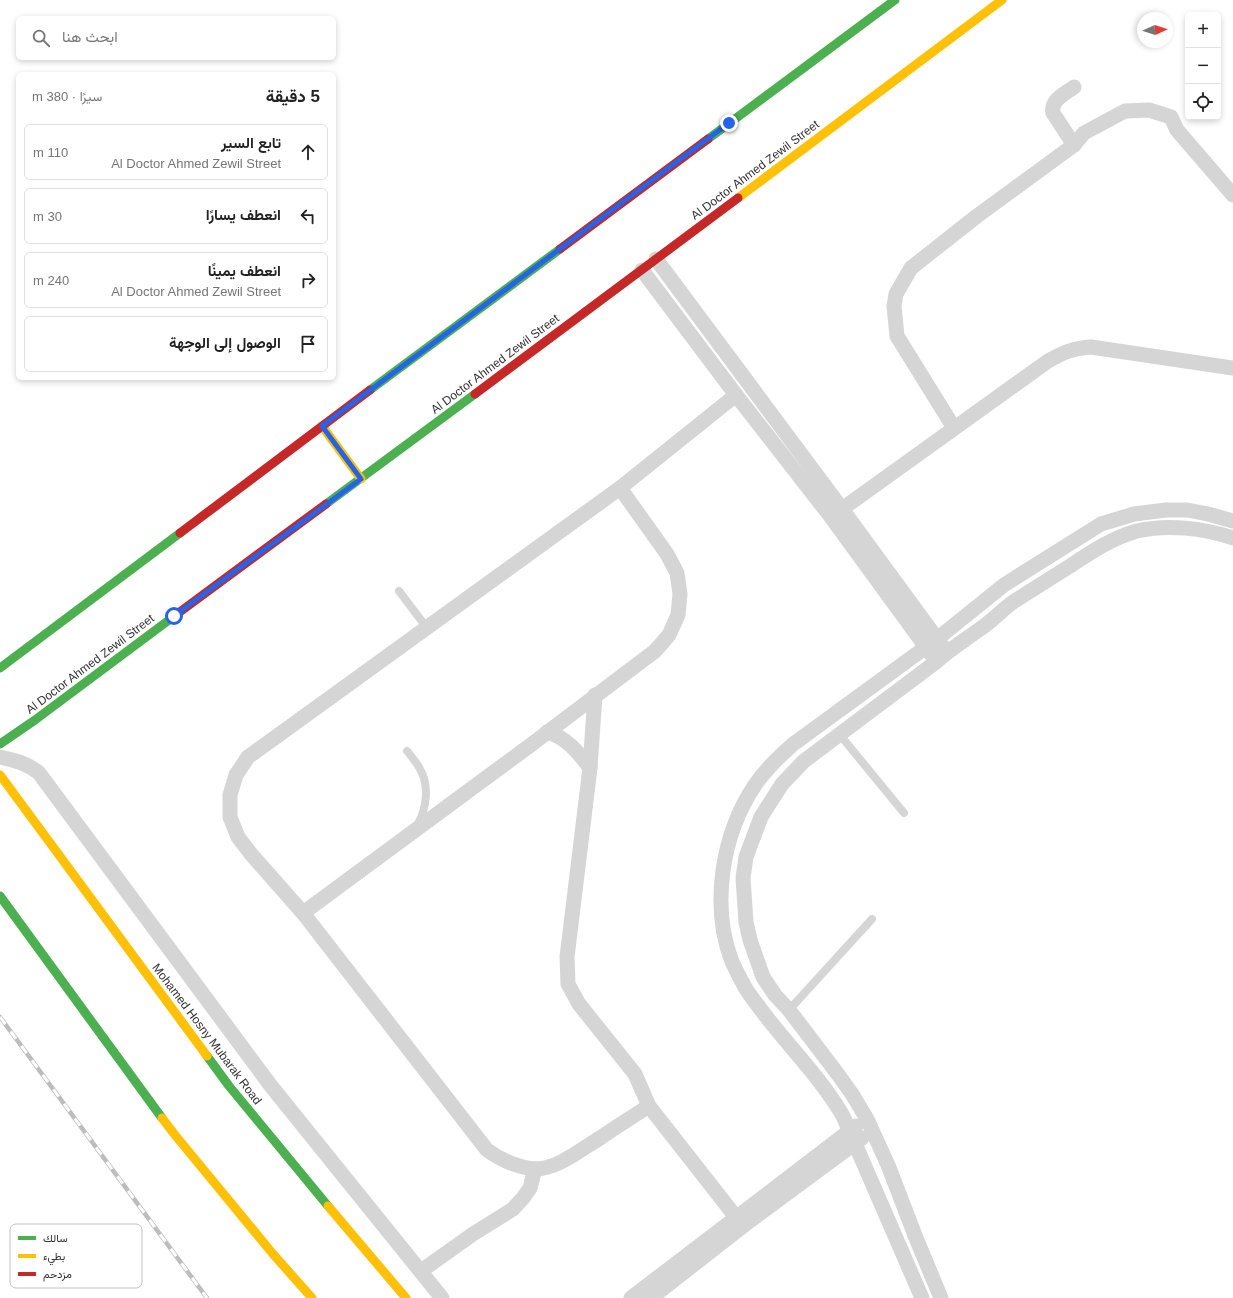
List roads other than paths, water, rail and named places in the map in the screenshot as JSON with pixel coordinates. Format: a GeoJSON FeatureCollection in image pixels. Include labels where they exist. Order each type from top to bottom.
{"type":"FeatureCollection","features":[{"type":"Feature","properties":{"kind":"main road"},"geometry":{"type":"LineString","coordinates":[[0,668],[322,426],[895,0]]}},
{"type":"Feature","properties":{"kind":"main road","name":"Al Doctor Ahmed Zewil Street"},"geometry":{"type":"LineString","coordinates":[[0,744],[35,720],[361,479],[1002,0]]}},
{"type":"Feature","properties":{"kind":"main road"},"geometry":{"type":"LineString","coordinates":[[322,426],[361,479]]}},
{"type":"Feature","properties":{"kind":"main road","name":"Mohamed Hosny Mubarak Road"},"geometry":{"type":"LineString","coordinates":[[0,776],[229,1086],[406,1298]]}},
{"type":"Feature","properties":{"kind":"main road"},"geometry":{"type":"LineString","coordinates":[[0,896],[175,1135],[273,1254],[312,1298]]}},
{"type":"Feature","properties":{"kind":"street"},"geometry":{"type":"LineString","coordinates":[[1074,87],[1056,100],[1052,106],[1052,110],[1074,145]]}},
{"type":"Feature","properties":{"kind":"street"},"geometry":{"type":"LineString","coordinates":[[954,428],[896,336],[894,306],[896,294],[910,268],[1074,145],[1084,133],[1125,111],[1149,110],[1171,118],[1177,130],[1233,194]]}},
{"type":"Feature","properties":{"kind":"street"},"geometry":{"type":"LineString","coordinates":[[656,259],[836,513],[942,657]]}},
{"type":"Feature","properties":{"kind":"street"},"geometry":{"type":"LineString","coordinates":[[642,270],[736,395],[836,513]]}},
{"type":"Feature","properties":{"kind":"street"},"geometry":{"type":"LineString","coordinates":[[836,513],[1048,360],[1064,352],[1077,348],[1091,347],[1233,368]]}},
{"type":"Feature","properties":{"kind":"street"},"geometry":{"type":"LineString","coordinates":[[649,1106],[567,1159],[549,1166],[535,1169],[512,1164],[498,1158],[487,1150],[303,913],[238,837],[230,817],[230,796],[236,775],[248,757],[620,488],[736,395]]}},
{"type":"Feature","properties":{"kind":"street"},"geometry":{"type":"LineString","coordinates":[[303,913],[655,651],[669,635],[678,615],[680,594],[677,573],[667,554],[620,488]]}},
{"type":"Feature","properties":{"kind":"street"},"geometry":{"type":"LineString","coordinates":[[922,1298],[843,1116],[818,1079],[747,990],[731,960],[723,928],[722,894],[724,861],[731,835],[741,809],[755,786],[772,764],[792,745],[932,643],[1004,584],[1101,524],[1134,514],[1166,510],[1194,511],[1233,521]]}},
{"type":"Feature","properties":{"kind":"street"},"geometry":{"type":"LineString","coordinates":[[941,1298],[888,1165],[870,1125],[845,1083],[789,1010],[775,995],[763,977],[750,940],[746,922],[743,878],[746,857],[761,817],[782,784],[804,762],[981,629],[1012,603],[1094,549],[1114,539],[1138,531],[1159,528],[1200,529],[1233,538]]}},
{"type":"Feature","properties":{"kind":"street"},"geometry":{"type":"LineString","coordinates":[[595,695],[590,768],[567,957],[568,984],[579,1004],[635,1074],[649,1106],[739,1222]]}},
{"type":"Feature","properties":{"kind":"street"},"geometry":{"type":"LineString","coordinates":[[547,732],[566,742],[578,752],[590,768]]}},
{"type":"Feature","properties":{"kind":"street"},"geometry":{"type":"LineString","coordinates":[[0,757],[30,766],[39,773],[271,1086],[442,1298]]}},
{"type":"Feature","properties":{"kind":"street"},"geometry":{"type":"LineString","coordinates":[[631,1298],[739,1222],[870,1125]]}},
{"type":"Feature","properties":{"kind":"street"},"geometry":{"type":"LineString","coordinates":[[420,1271],[473,1234],[514,1209],[530,1188],[535,1169]]}},
{"type":"Feature","properties":{"kind":"street"},"geometry":{"type":"LineString","coordinates":[[652,1298],[739,1222]]}},
{"type":"Feature","properties":{"kind":"lane"},"geometry":{"type":"LineString","coordinates":[[399,591],[427,628]]}},
{"type":"Feature","properties":{"kind":"lane"},"geometry":{"type":"LineString","coordinates":[[840,735],[904,813]]}},
{"type":"Feature","properties":{"kind":"lane"},"geometry":{"type":"LineString","coordinates":[[407,751],[421,771],[426,786],[426,801],[422,816],[414,830]]}},
{"type":"Feature","properties":{"kind":"lane"},"geometry":{"type":"LineString","coordinates":[[789,1010],[872,919]]}},
{"type":"Feature","properties":{"kind":"railway"},"geometry":{"type":"LineString","coordinates":[[0,1017],[207,1298]]}}]}
